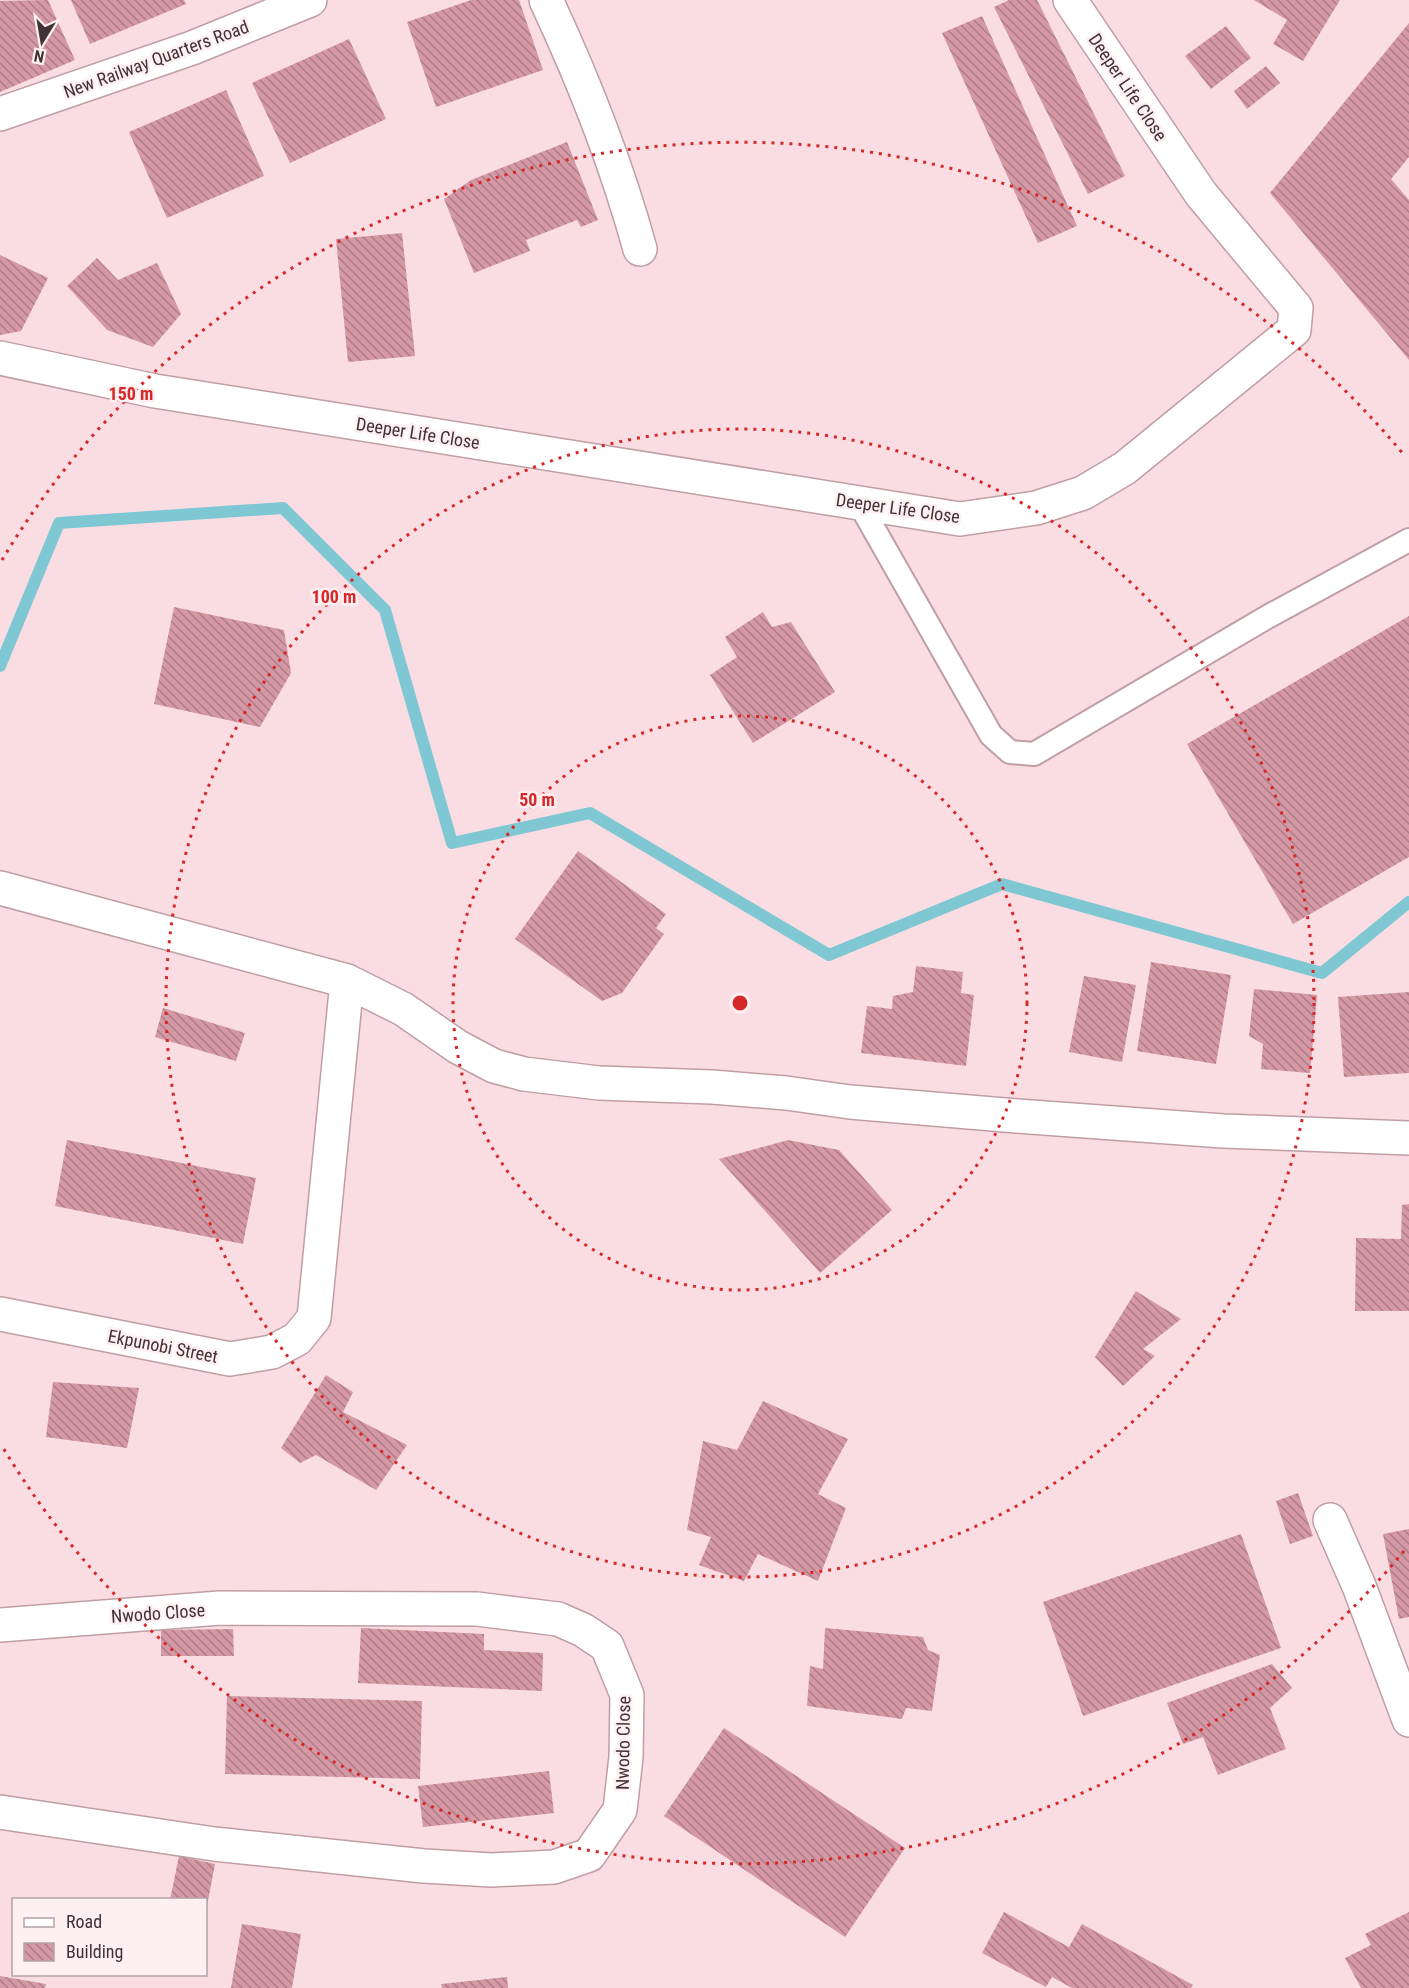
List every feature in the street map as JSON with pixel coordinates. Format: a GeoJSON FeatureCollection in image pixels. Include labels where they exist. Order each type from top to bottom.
{"type":"FeatureCollection","features":[{"type":"Feature","properties":{"kind":"street","name":"New Railway Quarters Road"},"geometry":{"type":"LineString","coordinates":[[0,114],[192,48],[310,0]]}},
{"type":"Feature","properties":{"kind":"street"},"geometry":{"type":"LineString","coordinates":[[546,0],[600,122],[623,186],[640,249]]}},
{"type":"Feature","properties":{"kind":"street","name":"Deeper Life Close"},"geometry":{"type":"LineString","coordinates":[[0,358],[155,391],[960,519],[1036,508],[1083,493],[1125,468],[1294,330],[1296,308],[1201,194],[1070,0]]}},
{"type":"Feature","properties":{"kind":"street"},"geometry":{"type":"LineString","coordinates":[[0,888],[347,981],[403,1009],[458,1047],[494,1066],[534,1076],[598,1083],[722,1087],[850,1102],[1223,1131],[1409,1138]]}},
{"type":"Feature","properties":{"kind":"street","name":"Ekpunobi Street"},"geometry":{"type":"LineString","coordinates":[[0,1314],[230,1359],[272,1352],[297,1339],[314,1318],[347,981]]}},
{"type":"Feature","properties":{"kind":"street"},"geometry":{"type":"LineString","coordinates":[[1330,1520],[1405,1699]]}},
{"type":"Feature","properties":{"kind":"street","name":"Nwodo Close"},"geometry":{"type":"LineString","coordinates":[[0,1625],[220,1608],[477,1609],[558,1619],[583,1630],[607,1646],[627,1695],[626,1757],[620,1810],[589,1855],[554,1867],[491,1870],[424,1866],[214,1844],[0,1812]]}},
{"type":"Feature","properties":{"kind":"lane"},"geometry":{"type":"LineString","coordinates":[[859,503],[991,735],[1010,752],[1034,754],[1269,616],[1409,540]]}},
{"type":"Feature","properties":{"kind":"building"},"geometry":{"type":"Polygon","coordinates":[[[48,0],[75,60],[0,92],[0,1],[48,0]]]}},
{"type":"Feature","properties":{"kind":"building"},"geometry":{"type":"Polygon","coordinates":[[[71,0],[184,0],[186,4],[90,44],[71,0]]]}},
{"type":"Feature","properties":{"kind":"building"},"geometry":{"type":"Polygon","coordinates":[[[471,0],[519,0],[543,70],[436,107],[407,22],[471,0]]]}},
{"type":"Feature","properties":{"kind":"building"},"geometry":{"type":"Polygon","coordinates":[[[1009,0],[1037,0],[1125,176],[1088,194],[994,7],[1009,0]]]}},
{"type":"Feature","properties":{"kind":"building"},"geometry":{"type":"Polygon","coordinates":[[[1254,0],[1340,0],[1303,61],[1273,44],[1287,20],[1254,0]]]}},
{"type":"Feature","properties":{"kind":"building"},"geometry":{"type":"Polygon","coordinates":[[[982,16],[1077,226],[1038,243],[942,33],[982,16]]]}},
{"type":"Feature","properties":{"kind":"building"},"geometry":{"type":"Polygon","coordinates":[[[1409,23],[1409,157],[1391,179],[1409,200],[1409,360],[1270,193],[1409,23]]]}},
{"type":"Feature","properties":{"kind":"building"},"geometry":{"type":"Polygon","coordinates":[[[1226,26],[1251,58],[1211,89],[1185,56],[1226,26]]]}},
{"type":"Feature","properties":{"kind":"building"},"geometry":{"type":"Polygon","coordinates":[[[349,39],[386,119],[290,163],[252,83],[349,39]]]}},
{"type":"Feature","properties":{"kind":"building"},"geometry":{"type":"Polygon","coordinates":[[[1266,66],[1280,83],[1247,109],[1234,91],[1266,66]]]}},
{"type":"Feature","properties":{"kind":"building"},"geometry":{"type":"Polygon","coordinates":[[[226,90],[264,176],[167,218],[129,132],[226,90]]]}},
{"type":"Feature","properties":{"kind":"building"},"geometry":{"type":"Polygon","coordinates":[[[567,142],[598,220],[581,227],[577,220],[526,240],[530,251],[474,273],[444,199],[471,180],[567,142]]]}},
{"type":"Feature","properties":{"kind":"building"},"geometry":{"type":"Polygon","coordinates":[[[402,233],[415,356],[348,362],[336,239],[402,233]]]}},
{"type":"Feature","properties":{"kind":"building"},"geometry":{"type":"Polygon","coordinates":[[[0,255],[48,278],[21,331],[0,335],[0,255]]]}},
{"type":"Feature","properties":{"kind":"building"},"geometry":{"type":"Polygon","coordinates":[[[97,258],[118,280],[157,263],[181,314],[153,347],[107,330],[67,286],[97,258]]]}},
{"type":"Feature","properties":{"kind":"building"},"geometry":{"type":"Polygon","coordinates":[[[174,607],[284,630],[291,673],[260,727],[154,704],[174,607]]]}},
{"type":"Feature","properties":{"kind":"building"},"geometry":{"type":"Polygon","coordinates":[[[763,612],[772,627],[791,622],[835,692],[753,743],[710,675],[737,657],[725,637],[763,612]]]}},
{"type":"Feature","properties":{"kind":"building"},"geometry":{"type":"Polygon","coordinates":[[[1409,616],[1409,857],[1293,924],[1187,744],[1409,616]]]}},
{"type":"Feature","properties":{"kind":"building"},"geometry":{"type":"Polygon","coordinates":[[[578,851],[666,914],[656,928],[664,934],[622,993],[602,1001],[515,939],[578,851]]]}},
{"type":"Feature","properties":{"kind":"building"},"geometry":{"type":"Polygon","coordinates":[[[1151,962],[1231,975],[1216,1064],[1137,1051],[1151,962]]]}},
{"type":"Feature","properties":{"kind":"building"},"geometry":{"type":"Polygon","coordinates":[[[916,966],[963,972],[961,993],[974,995],[966,1066],[861,1053],[867,1006],[892,1009],[893,996],[913,992],[916,966]]]}},
{"type":"Feature","properties":{"kind":"building"},"geometry":{"type":"Polygon","coordinates":[[[1084,976],[1136,985],[1122,1062],[1069,1052],[1084,976]]]}},
{"type":"Feature","properties":{"kind":"building"},"geometry":{"type":"Polygon","coordinates":[[[1254,989],[1317,995],[1310,1073],[1261,1069],[1263,1044],[1249,1036],[1254,989]]]}},
{"type":"Feature","properties":{"kind":"building"},"geometry":{"type":"Polygon","coordinates":[[[1409,992],[1409,1073],[1344,1077],[1338,997],[1409,992]]]}},
{"type":"Feature","properties":{"kind":"building"},"geometry":{"type":"Polygon","coordinates":[[[163,1008],[245,1033],[236,1061],[155,1037],[163,1008]]]}},
{"type":"Feature","properties":{"kind":"building"},"geometry":{"type":"Polygon","coordinates":[[[67,1140],[256,1178],[243,1244],[55,1206],[67,1140]]]}},
{"type":"Feature","properties":{"kind":"building"},"geometry":{"type":"Polygon","coordinates":[[[788,1140],[839,1150],[892,1210],[820,1273],[719,1159],[788,1140]]]}},
{"type":"Feature","properties":{"kind":"building"},"geometry":{"type":"Polygon","coordinates":[[[1409,1204],[1409,1311],[1355,1311],[1356,1238],[1401,1239],[1402,1205],[1409,1204]]]}},
{"type":"Feature","properties":{"kind":"building"},"geometry":{"type":"Polygon","coordinates":[[[1136,1291],[1181,1319],[1143,1349],[1155,1356],[1123,1386],[1095,1357],[1136,1291]]]}},
{"type":"Feature","properties":{"kind":"building"},"geometry":{"type":"Polygon","coordinates":[[[326,1375],[353,1392],[343,1412],[407,1445],[376,1490],[316,1455],[300,1463],[281,1448],[326,1375]]]}},
{"type":"Feature","properties":{"kind":"building"},"geometry":{"type":"Polygon","coordinates":[[[53,1382],[139,1388],[127,1448],[46,1437],[53,1382]]]}},
{"type":"Feature","properties":{"kind":"building"},"geometry":{"type":"Polygon","coordinates":[[[763,1401],[848,1439],[818,1494],[846,1508],[818,1581],[758,1554],[744,1581],[699,1565],[711,1537],[687,1530],[703,1441],[737,1450],[763,1401]]]}},
{"type":"Feature","properties":{"kind":"building"},"geometry":{"type":"Polygon","coordinates":[[[1298,1493],[1313,1536],[1290,1544],[1276,1501],[1298,1493]]]}},
{"type":"Feature","properties":{"kind":"building"},"geometry":{"type":"Polygon","coordinates":[[[1409,1529],[1409,1617],[1399,1619],[1383,1534],[1409,1529]]]}},
{"type":"Feature","properties":{"kind":"building"},"geometry":{"type":"Polygon","coordinates":[[[1241,1534],[1281,1648],[1083,1716],[1043,1602],[1241,1534]]]}},
{"type":"Feature","properties":{"kind":"building"},"geometry":{"type":"Polygon","coordinates":[[[361,1628],[484,1634],[484,1650],[543,1653],[542,1691],[358,1683],[361,1628]]]}},
{"type":"Feature","properties":{"kind":"building"},"geometry":{"type":"Polygon","coordinates":[[[825,1628],[923,1637],[928,1650],[940,1655],[932,1711],[906,1708],[902,1719],[807,1706],[810,1666],[823,1669],[825,1628]]]}},
{"type":"Feature","properties":{"kind":"building"},"geometry":{"type":"Polygon","coordinates":[[[233,1629],[234,1656],[161,1656],[161,1630],[233,1629]]]}},
{"type":"Feature","properties":{"kind":"building"},"geometry":{"type":"Polygon","coordinates":[[[1272,1664],[1292,1688],[1270,1708],[1286,1749],[1218,1775],[1203,1737],[1183,1744],[1167,1703],[1272,1664]]]}},
{"type":"Feature","properties":{"kind":"building"},"geometry":{"type":"Polygon","coordinates":[[[227,1696],[422,1701],[420,1779],[225,1774],[227,1696]]]}},
{"type":"Feature","properties":{"kind":"building"},"geometry":{"type":"Polygon","coordinates":[[[724,1728],[905,1848],[845,1937],[664,1816],[724,1728]]]}},
{"type":"Feature","properties":{"kind":"building"},"geometry":{"type":"Polygon","coordinates":[[[549,1771],[554,1813],[423,1827],[418,1786],[549,1771]]]}},
{"type":"Feature","properties":{"kind":"building"},"geometry":{"type":"Polygon","coordinates":[[[179,1856],[215,1864],[207,1906],[207,1898],[170,1898],[179,1856]]]}},
{"type":"Feature","properties":{"kind":"building"},"geometry":{"type":"Polygon","coordinates":[[[1004,1912],[1069,1947],[1082,1924],[1193,1985],[1191,1988],[1072,1988],[1052,1977],[1046,1987],[982,1953],[1004,1912]]]}},
{"type":"Feature","properties":{"kind":"building"},"geometry":{"type":"Polygon","coordinates":[[[1409,1912],[1409,1988],[1361,1988],[1345,1958],[1371,1945],[1365,1934],[1409,1912]]]}},
{"type":"Feature","properties":{"kind":"building"},"geometry":{"type":"Polygon","coordinates":[[[242,1924],[301,1934],[292,1988],[231,1988],[242,1924]]]}},
{"type":"Feature","properties":{"kind":"building"},"geometry":{"type":"Polygon","coordinates":[[[0,1976],[46,1984],[45,1988],[0,1988],[0,1976]]]}},
{"type":"Feature","properties":{"kind":"building"},"geometry":{"type":"Polygon","coordinates":[[[507,1977],[508,1988],[442,1988],[441,1984],[507,1977]]]}},
{"type":"Feature","properties":{"kind":"waterway"},"geometry":{"type":"LineString","coordinates":[[0,666],[59,523],[283,508],[385,610],[452,843],[590,813],[829,955],[1002,884],[1322,973],[1409,902]]}}]}
